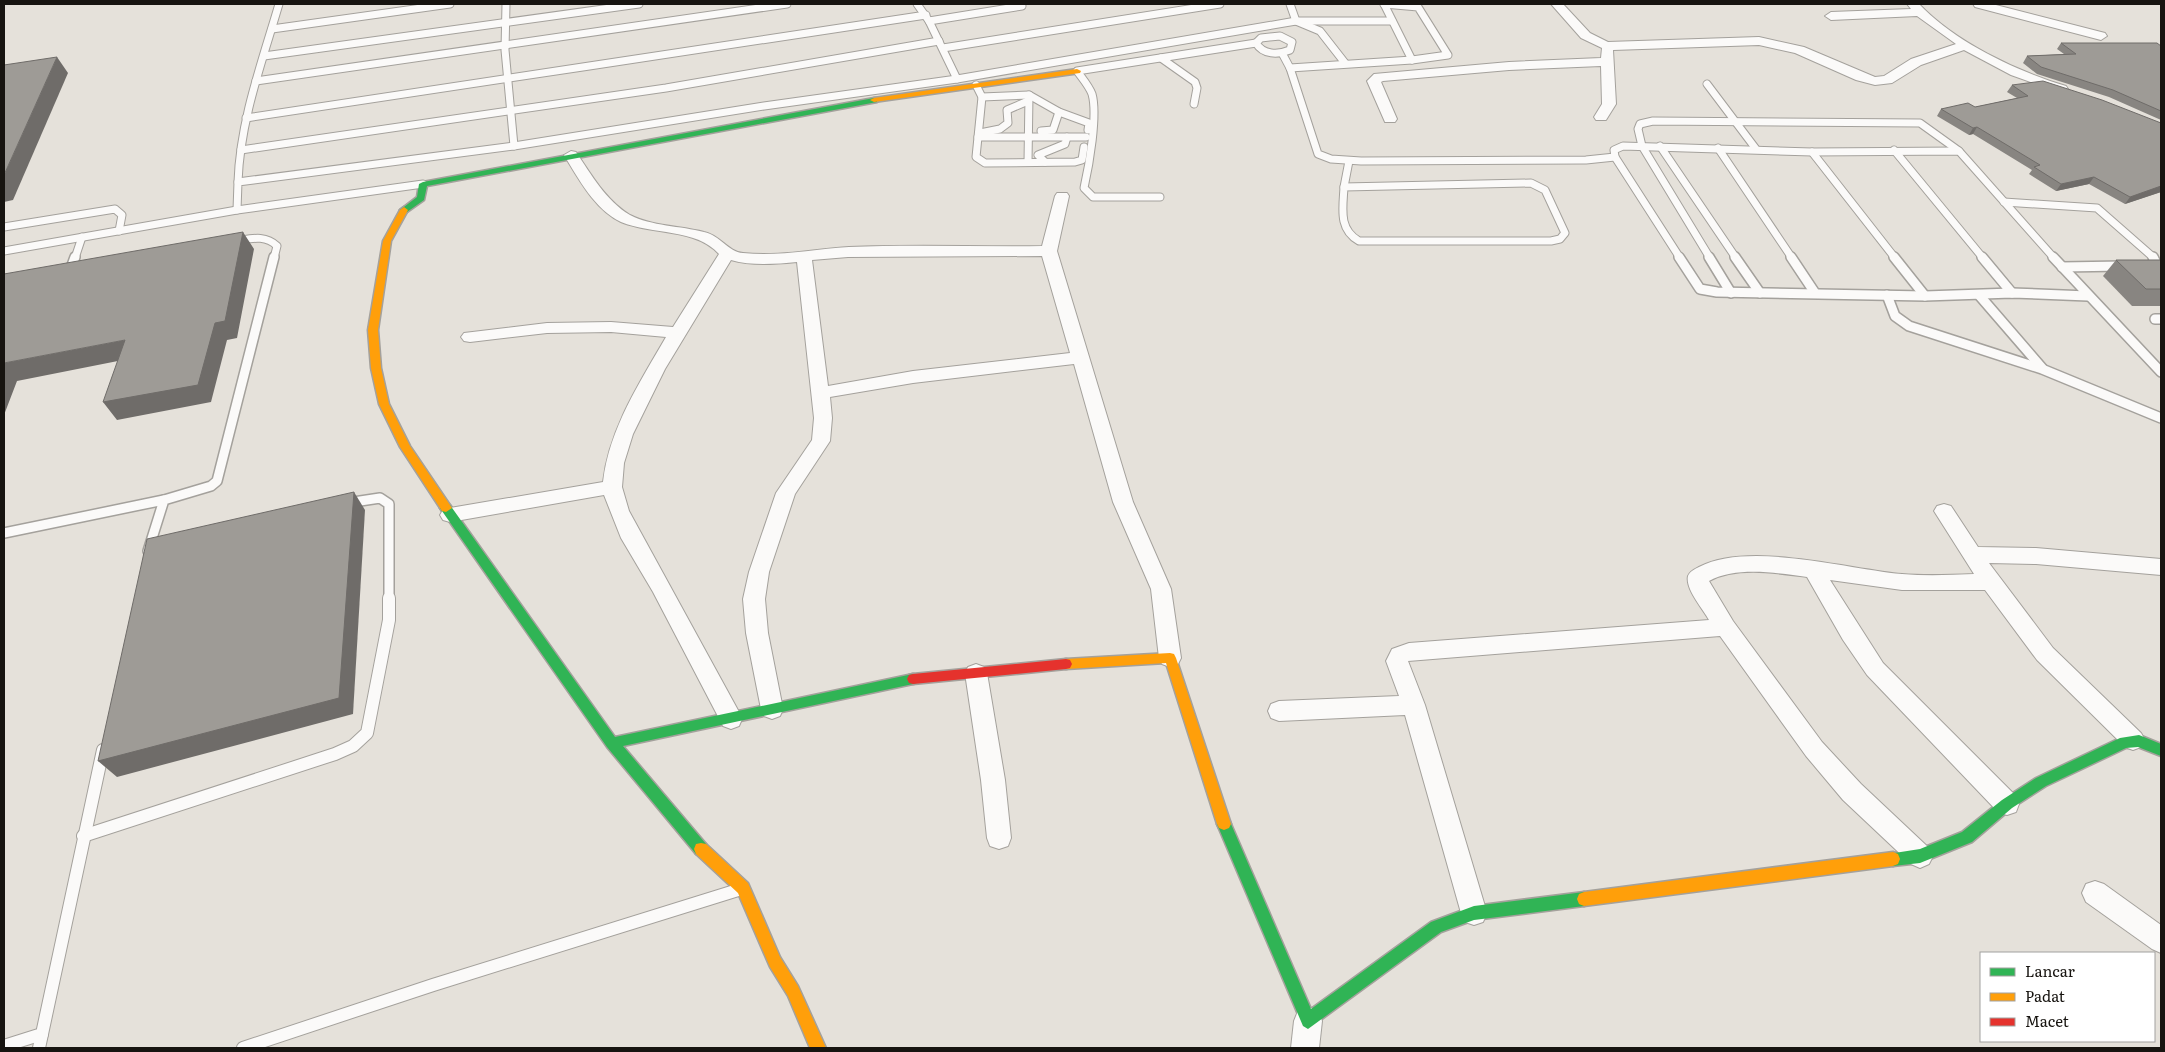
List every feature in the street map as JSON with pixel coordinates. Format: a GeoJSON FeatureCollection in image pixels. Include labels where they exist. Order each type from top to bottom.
{"type":"FeatureCollection","features":[{"type":"Feature","properties":{"kind":"street"},"geometry":{"type":"LineString","coordinates":[[1557,4],[1593,41],[1607,46],[1759,41],[1799,50],[1861,77],[1875,81],[1887,80],[1916,62],[1965,45]]}},
{"type":"Feature","properties":{"kind":"street"},"geometry":{"type":"LineString","coordinates":[[1979,4],[2101,36]]}},
{"type":"Feature","properties":{"kind":"street"},"geometry":{"type":"LineString","coordinates":[[1832,16],[1916,8],[1965,45],[2010,71],[2072,92]]}},
{"type":"Feature","properties":{"kind":"street"},"geometry":{"type":"LineString","coordinates":[[1601,117],[1609,104],[1606,62],[1607,46]]}},
{"type":"Feature","properties":{"kind":"street"},"geometry":{"type":"LineString","coordinates":[[1390,119],[1374,81],[1379,77],[1509,66],[1606,62]]}},
{"type":"Feature","properties":{"kind":"street"},"geometry":{"type":"LineString","coordinates":[[818,1048],[793,991],[775,962],[743,888],[704,853],[612,743],[450,515],[405,447],[384,404],[376,368],[373,330],[387,241],[405,209],[421,198],[423,184],[571,155],[908,94],[1078,71]]}},
{"type":"Feature","properties":{"kind":"street"},"geometry":{"type":"LineString","coordinates":[[571,155],[589,183],[606,204],[625,218],[643,224],[703,236],[718,244],[727,254],[740,258],[804,257],[848,252],[1049,251]]}},
{"type":"Feature","properties":{"kind":"street"},"geometry":{"type":"LineString","coordinates":[[1062,196],[1049,251],[1068,312],[1079,358],[1123,502],[1161,589],[1170,658],[1218,810],[1308,1021],[1305,1048]]}},
{"type":"Feature","properties":{"kind":"street"},"geometry":{"type":"LineString","coordinates":[[727,254],[627,424],[616,461],[612,487],[623,521],[701,660],[731,720]]}},
{"type":"Feature","properties":{"kind":"street"},"geometry":{"type":"LineString","coordinates":[[772,709],[757,633],[754,599],[759,572],[786,493],[821,441],[823,418],[822,393],[804,257]]}},
{"type":"Feature","properties":{"kind":"street"},"geometry":{"type":"LineString","coordinates":[[470,337],[547,328],[611,327],[679,333]]}},
{"type":"Feature","properties":{"kind":"street"},"geometry":{"type":"LineString","coordinates":[[822,393],[913,377],[1079,358]]}},
{"type":"Feature","properties":{"kind":"street"},"geometry":{"type":"LineString","coordinates":[[450,515],[612,487]]}},
{"type":"Feature","properties":{"kind":"street"},"geometry":{"type":"LineString","coordinates":[[1944,511],[1990,582],[2045,654],[2133,740],[2161,750]]}},
{"type":"Feature","properties":{"kind":"street"},"geometry":{"type":"LineString","coordinates":[[1972,554],[2036,556],[2161,567]]}},
{"type":"Feature","properties":{"kind":"street"},"geometry":{"type":"LineString","coordinates":[[1920,856],[1832,772],[1724,627],[1699,585],[1698,577],[1702,573],[1719,567],[1756,564],[1902,582],[1990,582]]}},
{"type":"Feature","properties":{"kind":"street"},"geometry":{"type":"LineString","coordinates":[[1814,570],[1851,634],[1875,669],[2006,804]]}},
{"type":"Feature","properties":{"kind":"street"},"geometry":{"type":"LineString","coordinates":[[1474,912],[1414,705],[1397,661],[1400,655],[1409,652],[1724,627]]}},
{"type":"Feature","properties":{"kind":"street"},"geometry":{"type":"LineString","coordinates":[[612,743],[731,720],[772,709],[908,680],[1041,665],[1170,658]]}},
{"type":"Feature","properties":{"kind":"street"},"geometry":{"type":"LineString","coordinates":[[976,673],[1000,838]]}},
{"type":"Feature","properties":{"kind":"street"},"geometry":{"type":"LineString","coordinates":[[1279,711],[1414,705]]}},
{"type":"Feature","properties":{"kind":"street"},"geometry":{"type":"LineString","coordinates":[[1308,1021],[1436,927],[1474,912],[1920,856],[1967,837],[2006,804],[2041,782],[2070,767],[2133,740]]}},
{"type":"Feature","properties":{"kind":"street"},"geometry":{"type":"LineString","coordinates":[[2095,893],[2161,940]]}},
{"type":"Feature","properties":{"kind":"lane"},"geometry":{"type":"LineString","coordinates":[[237,210],[241,150],[246,118],[278,5],[290,4]]}},
{"type":"Feature","properties":{"kind":"lane"},"geometry":{"type":"LineString","coordinates":[[272,29],[450,4]]}},
{"type":"Feature","properties":{"kind":"lane"},"geometry":{"type":"LineString","coordinates":[[506,4],[508,22],[505,46],[514,146]]}},
{"type":"Feature","properties":{"kind":"lane"},"geometry":{"type":"LineString","coordinates":[[264,56],[639,4]]}},
{"type":"Feature","properties":{"kind":"lane"},"geometry":{"type":"LineString","coordinates":[[256,81],[787,4]]}},
{"type":"Feature","properties":{"kind":"lane"},"geometry":{"type":"LineString","coordinates":[[917,4],[941,44],[957,79]]}},
{"type":"Feature","properties":{"kind":"lane"},"geometry":{"type":"LineString","coordinates":[[241,150],[443,119],[511,112],[941,44],[1220,4]]}},
{"type":"Feature","properties":{"kind":"lane"},"geometry":{"type":"LineString","coordinates":[[1290,4],[1296,21],[1320,31],[1344,63]]}},
{"type":"Feature","properties":{"kind":"lane"},"geometry":{"type":"LineString","coordinates":[[1384,4],[1412,60]]}},
{"type":"Feature","properties":{"kind":"lane"},"geometry":{"type":"LineString","coordinates":[[1290,68],[1412,60],[1444,56],[1449,52],[1418,7],[1384,4]]}},
{"type":"Feature","properties":{"kind":"lane"},"geometry":{"type":"LineString","coordinates":[[246,118],[507,80],[617,60],[1024,5]]}},
{"type":"Feature","properties":{"kind":"lane"},"geometry":{"type":"LineString","coordinates":[[238,182],[514,146],[764,106],[957,79],[1296,21],[1392,21]]}},
{"type":"Feature","properties":{"kind":"lane"},"geometry":{"type":"LineString","coordinates":[[1160,197],[1094,197],[1084,188],[1088,168],[1093,101],[1088,87],[1078,71],[1256,43],[1260,38],[1270,36],[1286,38],[1293,45],[1290,50],[1282,53],[1264,51],[1256,43]]}},
{"type":"Feature","properties":{"kind":"lane"},"geometry":{"type":"LineString","coordinates":[[1282,53],[1290,68],[1318,154],[1331,159],[1520,161],[1615,157]]}},
{"type":"Feature","properties":{"kind":"lane"},"geometry":{"type":"LineString","coordinates":[[1161,58],[1195,82],[1198,88],[1194,104]]}},
{"type":"Feature","properties":{"kind":"lane"},"geometry":{"type":"LineString","coordinates":[[1707,84],[1756,149]]}},
{"type":"Feature","properties":{"kind":"lane"},"geometry":{"type":"LineString","coordinates":[[976,85],[982,97],[976,157],[980,161],[985,163],[1082,160],[1090,123],[1028,98],[982,97]]}},
{"type":"Feature","properties":{"kind":"lane"},"geometry":{"type":"LineString","coordinates":[[1028,98],[1028,162]]}},
{"type":"Feature","properties":{"kind":"lane"},"geometry":{"type":"LineString","coordinates":[[978,135],[1005,126],[1008,123],[1007,110],[1028,98]]}},
{"type":"Feature","properties":{"kind":"lane"},"geometry":{"type":"LineString","coordinates":[[1053,130],[1059,112]]}},
{"type":"Feature","properties":{"kind":"lane"},"geometry":{"type":"LineString","coordinates":[[1731,292],[1642,146],[1638,130],[1640,124],[1645,122],[1920,123],[1931,129],[1959,151],[2088,296],[2161,372]]}},
{"type":"Feature","properties":{"kind":"lane"},"geometry":{"type":"LineString","coordinates":[[1027,134],[1053,130],[1087,134]]}},
{"type":"Feature","properties":{"kind":"lane"},"geometry":{"type":"LineString","coordinates":[[978,135],[1027,134],[1067,137],[1087,134]]}},
{"type":"Feature","properties":{"kind":"lane"},"geometry":{"type":"LineString","coordinates":[[1045,162],[1038,155],[1065,144],[1067,137]]}},
{"type":"Feature","properties":{"kind":"lane"},"geometry":{"type":"LineString","coordinates":[[1959,151],[1812,152],[1660,146],[1617,148],[1614,150],[1615,157],[1700,288],[1760,293],[1925,296],[2012,293],[2088,296]]}},
{"type":"Feature","properties":{"kind":"lane"},"geometry":{"type":"LineString","coordinates":[[1660,146],[1760,293]]}},
{"type":"Feature","properties":{"kind":"lane"},"geometry":{"type":"LineString","coordinates":[[1718,148],[1815,293]]}},
{"type":"Feature","properties":{"kind":"lane"},"geometry":{"type":"LineString","coordinates":[[1894,150],[2012,293]]}},
{"type":"Feature","properties":{"kind":"lane"},"geometry":{"type":"LineString","coordinates":[[1812,152],[1925,296]]}},
{"type":"Feature","properties":{"kind":"lane"},"geometry":{"type":"LineString","coordinates":[[1344,187],[1531,183],[1545,190],[1565,233],[1560,239],[1551,241],[1359,241],[1350,237],[1345,231],[1342,211],[1344,187],[1349,160]]}},
{"type":"Feature","properties":{"kind":"lane"},"geometry":{"type":"LineString","coordinates":[[4,251],[237,210],[423,184]]}},
{"type":"Feature","properties":{"kind":"lane"},"geometry":{"type":"LineString","coordinates":[[2004,202],[2097,208],[2154,258],[2156,264],[2142,266]]}},
{"type":"Feature","properties":{"kind":"lane"},"geometry":{"type":"LineString","coordinates":[[4,227],[116,209],[122,215],[119,231]]}},
{"type":"Feature","properties":{"kind":"lane"},"geometry":{"type":"LineString","coordinates":[[82,237],[66,269],[90,265]]}},
{"type":"Feature","properties":{"kind":"lane"},"geometry":{"type":"LineString","coordinates":[[4,533],[164,500],[211,486],[217,481],[277,246],[271,240],[260,237],[222,243]]}},
{"type":"Feature","properties":{"kind":"lane"},"geometry":{"type":"LineString","coordinates":[[2062,267],[2132,266]]}},
{"type":"Feature","properties":{"kind":"lane"},"geometry":{"type":"LineString","coordinates":[[1887,295],[1895,316],[1909,326],[2042,369],[2161,418]]}},
{"type":"Feature","properties":{"kind":"lane"},"geometry":{"type":"LineString","coordinates":[[1979,295],[2042,369]]}},
{"type":"Feature","properties":{"kind":"lane"},"geometry":{"type":"LineString","coordinates":[[83,836],[335,754],[352,746],[367,733],[390,620],[389,504],[380,498],[337,505]]}},
{"type":"Feature","properties":{"kind":"lane"},"geometry":{"type":"LineString","coordinates":[[151,550],[164,500]]}},
{"type":"Feature","properties":{"kind":"lane"},"geometry":{"type":"LineString","coordinates":[[39,1048],[105,740]]}},
{"type":"Feature","properties":{"kind":"lane"},"geometry":{"type":"LineString","coordinates":[[243,1048],[433,985],[743,888]]}},
{"type":"Feature","properties":{"kind":"lane"},"geometry":{"type":"LineString","coordinates":[[4,1046],[42,1034]]}},
{"type":"Feature","properties":{"kind":"building"},"geometry":{"type":"Polygon","coordinates":[[[2061,43],[2157,43],[2161,46],[2161,111],[2113,90],[2041,67],[2027,56],[2076,54],[2061,43]]]}},
{"type":"Feature","properties":{"kind":"building"},"geometry":{"type":"Polygon","coordinates":[[[57,57],[4,175],[4,65],[57,57]]]}},
{"type":"Feature","properties":{"kind":"building"},"geometry":{"type":"Polygon","coordinates":[[[2043,81],[2102,100],[2161,123],[2161,186],[2130,197],[2094,177],[2061,184],[2034,167],[2040,165],[1977,127],[1973,128],[1941,109],[1968,103],[1975,107],[2028,96],[2012,85],[2043,81]]]}},
{"type":"Feature","properties":{"kind":"building"},"geometry":{"type":"Polygon","coordinates":[[[243,232],[225,321],[215,323],[198,385],[103,402],[125,340],[4,363],[4,274],[243,232]]]}},
{"type":"Feature","properties":{"kind":"building"},"geometry":{"type":"Polygon","coordinates":[[[2116,260],[2161,260],[2161,289],[2146,289],[2116,260]]]}},
{"type":"Feature","properties":{"kind":"building"},"geometry":{"type":"Polygon","coordinates":[[[354,492],[339,698],[98,761],[147,539],[354,492]]]}},
{"type":"Feature","properties":{"kind":"traffic: fast"},"geometry":{"type":"LineString","coordinates":[[404,210],[421,198],[423,184],[874,100]]}},
{"type":"Feature","properties":{"kind":"traffic: fast"},"geometry":{"type":"LineString","coordinates":[[446,508],[612,743],[701,849]]}},
{"type":"Feature","properties":{"kind":"traffic: fast"},"geometry":{"type":"LineString","coordinates":[[612,743],[913,679]]}},
{"type":"Feature","properties":{"kind":"traffic: fast"},"geometry":{"type":"LineString","coordinates":[[1893,859],[1920,856],[1967,837],[2007,804],[2041,782],[2125,742],[2139,741],[2161,750]]}},
{"type":"Feature","properties":{"kind":"traffic: fast"},"geometry":{"type":"LineString","coordinates":[[1224,824],[1308,1021],[1436,927],[1474,913],[1584,899]]}},
{"type":"Feature","properties":{"kind":"traffic: slow"},"geometry":{"type":"LineString","coordinates":[[874,100],[1077,71]]}},
{"type":"Feature","properties":{"kind":"traffic: slow"},"geometry":{"type":"LineString","coordinates":[[404,210],[387,241],[373,330],[376,368],[384,404],[405,447],[446,508]]}},
{"type":"Feature","properties":{"kind":"traffic: slow"},"geometry":{"type":"LineString","coordinates":[[1066,664],[1170,658],[1224,824]]}},
{"type":"Feature","properties":{"kind":"traffic: slow"},"geometry":{"type":"LineString","coordinates":[[701,849],[743,888],[775,962],[793,991],[818,1048]]}},
{"type":"Feature","properties":{"kind":"traffic: slow"},"geometry":{"type":"LineString","coordinates":[[1584,899],[1893,859]]}},
{"type":"Feature","properties":{"kind":"traffic: jam"},"geometry":{"type":"LineString","coordinates":[[913,679],[1066,664]]}}]}
